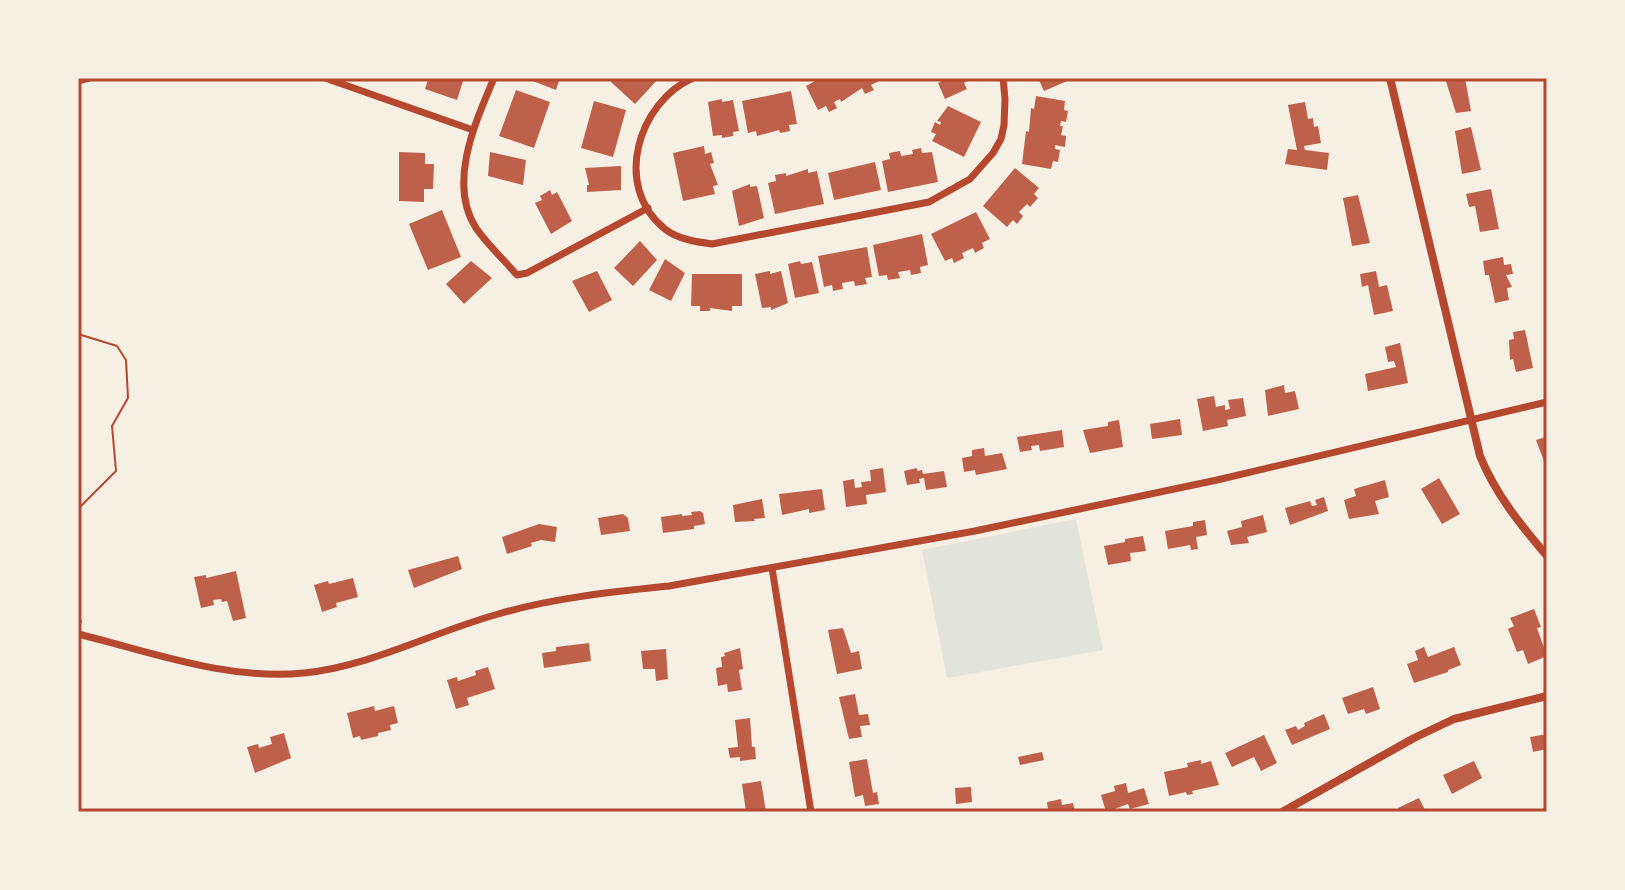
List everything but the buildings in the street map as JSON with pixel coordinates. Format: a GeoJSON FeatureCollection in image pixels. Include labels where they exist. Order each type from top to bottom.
{"type":"FeatureCollection","features":[{"type":"Feature","properties":{"kind":"street"},"geometry":{"type":"LineString","coordinates":[[78,81],[89,78]]}},
{"type":"Feature","properties":{"kind":"street"},"geometry":{"type":"LineString","coordinates":[[325,78],[473,130]]}},
{"type":"Feature","properties":{"kind":"street"},"geometry":{"type":"LineString","coordinates":[[494,78],[473,130],[466,159],[464,191],[475,226],[517,275],[527,273],[648,208]]}},
{"type":"Feature","properties":{"kind":"street"},"geometry":{"type":"LineString","coordinates":[[693,78],[666,95],[652,113],[638,141],[636,166],[640,191],[648,208],[665,230],[693,241],[712,244],[929,202],[970,179],[1001,139],[1004,125],[1003,78]]}},
{"type":"Feature","properties":{"kind":"street"},"geometry":{"type":"LineString","coordinates":[[1390,78],[1480,456],[1496,492],[1547,556]]}},
{"type":"Feature","properties":{"kind":"street"},"geometry":{"type":"LineString","coordinates":[[78,634],[234,672],[302,674],[330,670],[494,615],[975,531],[1212,481],[1547,402]]}},
{"type":"Feature","properties":{"kind":"street"},"geometry":{"type":"LineString","coordinates":[[772,568],[811,812]]}},
{"type":"Feature","properties":{"kind":"street"},"geometry":{"type":"LineString","coordinates":[[1282,812],[1454,719],[1547,696]]}},
{"type":"Feature","properties":{"kind":"path"},"geometry":{"type":"LineString","coordinates":[[78,334],[117,346],[126,360],[129,384],[128,398],[112,426],[116,471],[78,509]]}},
{"type":"Feature","properties":{"kind":"path"},"geometry":{"type":"LineString","coordinates":[[78,541],[78,558]]}},
{"type":"Feature","properties":{"kind":"shaded area"},"geometry":{"type":"Polygon","coordinates":[[[1076,519],[1103,650],[947,678],[922,550],[1076,519]]]}}]}
